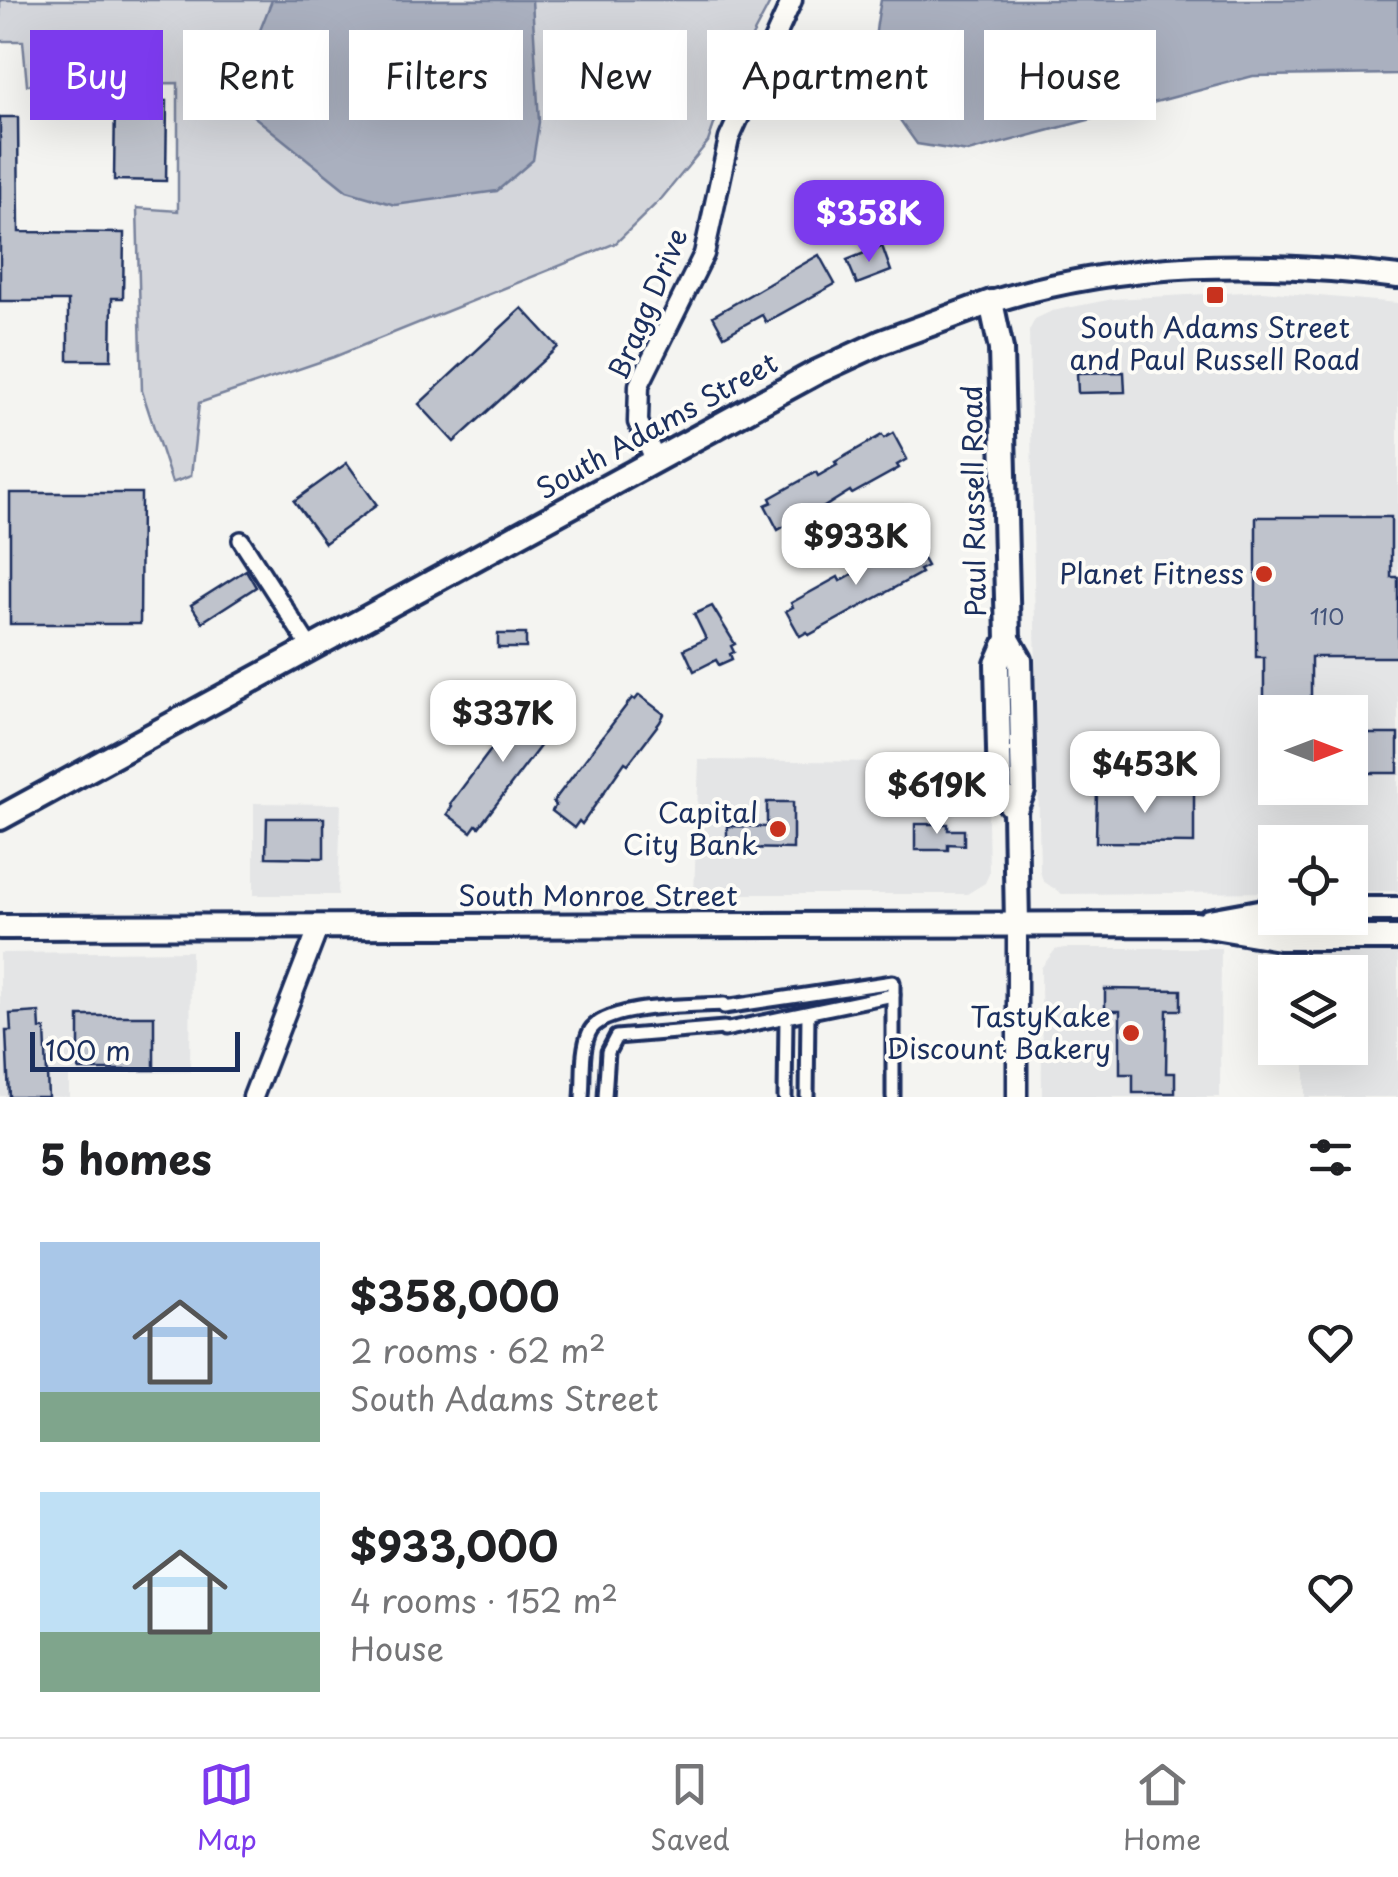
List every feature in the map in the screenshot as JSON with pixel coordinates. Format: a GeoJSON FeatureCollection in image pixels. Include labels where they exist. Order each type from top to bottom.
{"type":"FeatureCollection","features":[{"type":"Feature","properties":{"kind":"main road","name":"South Adams Street"},"geometry":{"type":"LineString","coordinates":[[0,818],[817,372],[882,342],[991,302],[1066,282],[1194,266],[1294,266],[1398,278]]}},
{"type":"Feature","properties":{"kind":"main road","name":"Paul Russell Road"},"geometry":{"type":"LineString","coordinates":[[991,302],[1000,348],[1008,639],[1020,660],[1023,791],[1016,810],[1017,926]]}},
{"type":"Feature","properties":{"kind":"main road"},"geometry":{"type":"LineString","coordinates":[[1368,909],[1398,910]]}},
{"type":"Feature","properties":{"kind":"main road","name":"South Monroe Street"},"geometry":{"type":"LineString","coordinates":[[0,928],[1196,924],[1258,912]]}},
{"type":"Feature","properties":{"kind":"main road","name":"South Monroe Street"},"geometry":{"type":"LineString","coordinates":[[1196,924],[1258,935]]}},
{"type":"Feature","properties":{"kind":"main road","name":"South Monroe Street"},"geometry":{"type":"LineString","coordinates":[[1368,934],[1398,938]]}},
{"type":"Feature","properties":{"kind":"main road","name":"South Monroe Street"},"geometry":{"type":"LineString","coordinates":[[1260,935],[1293,935]]}},
{"type":"Feature","properties":{"kind":"street","name":"Bragg Drive"},"geometry":{"type":"LineString","coordinates":[[656,461],[638,422],[639,384],[700,266],[729,139],[792,0]]}},
{"type":"Feature","properties":{"kind":"street"},"geometry":{"type":"LineString","coordinates":[[241,540],[311,649]]}},
{"type":"Feature","properties":{"kind":"street"},"geometry":{"type":"LineString","coordinates":[[253,1097],[320,926]]}},
{"type":"Feature","properties":{"kind":"street","name":"Paul Russell Road"},"geometry":{"type":"LineString","coordinates":[[1017,926],[1017,1097]]}},
{"type":"Feature","properties":{"kind":"street"},"geometry":{"type":"LineString","coordinates":[[582,1097],[589,1030],[596,1022],[620,1013],[724,1005],[892,982],[893,1097]]}},
{"type":"Feature","properties":{"kind":"street"},"geometry":{"type":"LineString","coordinates":[[605,1097],[608,1052],[616,1037],[724,1029],[892,995]]}},
{"type":"Feature","properties":{"kind":"street"},"geometry":{"type":"LineString","coordinates":[[807,1097],[808,1012]]}},
{"type":"Feature","properties":{"kind":"street"},"geometry":{"type":"LineString","coordinates":[[786,1017],[786,1097]]}},
{"type":"Feature","properties":{"kind":"shaded area"},"geometry":{"type":"Polygon","coordinates":[[[0,0],[771,0],[756,30],[707,30],[707,120],[716,120],[708,142],[662,198],[616,243],[334,357],[199,403],[191,476],[172,483],[142,391],[137,208],[178,211],[178,83],[163,83],[163,30],[30,30],[30,85],[23,41],[0,41],[0,0]]]}},
{"type":"Feature","properties":{"kind":"shaded area"},"geometry":{"type":"Polygon","coordinates":[[[1262,291],[1398,303],[1398,891],[1368,891],[1368,825],[1258,825],[1258,892],[1062,894],[1043,881],[1029,331],[1035,319],[1052,311],[1113,299],[1262,291]]]}},
{"type":"Feature","properties":{"kind":"shaded area"},"geometry":{"type":"Polygon","coordinates":[[[699,760],[987,763],[989,874],[985,883],[967,894],[694,894],[699,760]]]}},
{"type":"Feature","properties":{"kind":"shaded area"},"geometry":{"type":"Polygon","coordinates":[[[254,803],[341,804],[338,895],[254,895],[254,803]]]}},
{"type":"Feature","properties":{"kind":"shaded area","name":"TastyKake Discount Bakery"},"geometry":{"type":"Polygon","coordinates":[[[1221,948],[1220,1097],[1042,1097],[1041,968],[1055,950],[1221,948]]]}},
{"type":"Feature","properties":{"kind":"shaded area"},"geometry":{"type":"Polygon","coordinates":[[[191,951],[190,1072],[69,1074],[69,1097],[0,1096],[0,953],[191,951]]]}},
{"type":"Feature","properties":{"kind":"shaded area"},"geometry":{"type":"Polygon","coordinates":[[[1306,951],[1398,951],[1398,1097],[1305,1097],[1305,1065],[1368,1065],[1368,955],[1306,955],[1306,951]]]}},
{"type":"Feature","properties":{"kind":"water"},"geometry":{"type":"Polygon","coordinates":[[[272,0],[532,0],[539,122],[533,160],[497,191],[395,205],[347,191],[258,120],[329,120],[329,30],[260,30],[272,0]]]}},
{"type":"Feature","properties":{"kind":"water"},"geometry":{"type":"Polygon","coordinates":[[[881,0],[1398,0],[1398,74],[1253,76],[1156,102],[1156,30],[984,30],[984,120],[1088,120],[968,152],[917,144],[901,120],[964,120],[964,30],[876,30],[881,0]]]}},
{"type":"Feature","properties":{"kind":"building"},"geometry":{"type":"Polygon","coordinates":[[[163,101],[167,101],[166,181],[114,180],[115,120],[163,120],[163,101]]]}},
{"type":"Feature","properties":{"kind":"building"},"geometry":{"type":"Polygon","coordinates":[[[0,117],[18,117],[19,232],[124,233],[123,298],[112,298],[111,360],[68,360],[68,301],[0,301],[0,117]]]}},
{"type":"Feature","properties":{"kind":"building"},"geometry":{"type":"Polygon","coordinates":[[[882,246],[891,271],[857,284],[847,260],[882,246]]]}},
{"type":"Feature","properties":{"kind":"building"},"geometry":{"type":"Polygon","coordinates":[[[819,255],[835,284],[766,322],[762,315],[724,336],[713,316],[819,255]]]}},
{"type":"Feature","properties":{"kind":"building"},"geometry":{"type":"Polygon","coordinates":[[[522,308],[558,347],[454,442],[419,404],[522,308]]]}},
{"type":"Feature","properties":{"kind":"building"},"geometry":{"type":"Polygon","coordinates":[[[1124,372],[1125,392],[1078,393],[1077,373],[1124,372]]]}},
{"type":"Feature","properties":{"kind":"building"},"geometry":{"type":"Polygon","coordinates":[[[893,433],[907,459],[897,465],[899,468],[852,494],[850,491],[787,530],[785,526],[778,530],[765,505],[772,502],[770,498],[816,472],[818,476],[882,435],[884,438],[893,433]]]}},
{"type":"Feature","properties":{"kind":"building"},"geometry":{"type":"Polygon","coordinates":[[[347,463],[377,505],[325,543],[294,501],[347,463]]]}},
{"type":"Feature","properties":{"kind":"building"},"geometry":{"type":"Polygon","coordinates":[[[10,493],[141,493],[140,624],[10,624],[10,493]]]}},
{"type":"Feature","properties":{"kind":"building"},"geometry":{"type":"Polygon","coordinates":[[[1256,517],[1391,517],[1391,577],[1398,577],[1398,657],[1311,657],[1311,695],[1264,695],[1264,657],[1256,657],[1256,517]]]}},
{"type":"Feature","properties":{"kind":"building"},"geometry":{"type":"Polygon","coordinates":[[[904,541],[905,545],[913,541],[927,566],[919,570],[921,573],[809,635],[807,632],[800,636],[786,611],[793,607],[791,603],[838,577],[840,581],[904,541]]]}},
{"type":"Feature","properties":{"kind":"building"},"geometry":{"type":"Polygon","coordinates":[[[246,570],[256,587],[202,622],[191,605],[246,570]]]}},
{"type":"Feature","properties":{"kind":"building"},"geometry":{"type":"Polygon","coordinates":[[[712,606],[735,644],[731,646],[734,652],[730,654],[732,659],[719,665],[716,660],[694,671],[684,649],[706,639],[694,614],[712,606]]]}},
{"type":"Feature","properties":{"kind":"building"},"geometry":{"type":"Polygon","coordinates":[[[498,634],[526,634],[526,648],[498,648],[498,634]]]}},
{"type":"Feature","properties":{"kind":"building"},"geometry":{"type":"Polygon","coordinates":[[[639,695],[664,714],[582,824],[579,821],[574,828],[552,811],[556,805],[553,802],[632,698],[635,700],[639,695]]]}},
{"type":"Feature","properties":{"kind":"building"},"geometry":{"type":"Polygon","coordinates":[[[535,698],[558,715],[553,722],[556,725],[479,827],[476,825],[471,832],[447,814],[450,804],[527,702],[530,704],[535,698]]]}},
{"type":"Feature","properties":{"kind":"building"},"geometry":{"type":"Polygon","coordinates":[[[1368,734],[1398,734],[1398,773],[1368,773],[1368,734]]]}},
{"type":"Feature","properties":{"kind":"building"},"geometry":{"type":"Polygon","coordinates":[[[1097,789],[1194,790],[1194,843],[1096,842],[1097,789]]]}},
{"type":"Feature","properties":{"kind":"building"},"geometry":{"type":"Polygon","coordinates":[[[767,802],[793,802],[793,849],[727,848],[727,826],[767,827],[767,802]]]}},
{"type":"Feature","properties":{"kind":"building"},"geometry":{"type":"Polygon","coordinates":[[[267,818],[324,818],[324,858],[266,857],[267,818]]]}},
{"type":"Feature","properties":{"kind":"building"},"geometry":{"type":"Polygon","coordinates":[[[915,824],[948,824],[948,830],[964,830],[964,845],[948,844],[948,850],[915,850],[915,824]]]}},
{"type":"Feature","properties":{"kind":"building"},"geometry":{"type":"Polygon","coordinates":[[[1105,989],[1181,990],[1181,1010],[1167,1010],[1166,1073],[1175,1073],[1175,1093],[1133,1093],[1133,1074],[1120,1074],[1120,1011],[1105,1011],[1105,989]]]}},
{"type":"Feature","properties":{"kind":"building"},"geometry":{"type":"Polygon","coordinates":[[[39,1012],[40,1029],[45,1029],[48,1097],[9,1097],[6,1031],[11,1031],[10,1014],[39,1012]]]}},
{"type":"Feature","properties":{"kind":"building"},"geometry":{"type":"Polygon","coordinates":[[[79,1016],[154,1016],[154,1070],[79,1070],[79,1016]]]}},
{"type":"Feature","properties":{"kind":"place","name":"South Adams Street and Paul Russell Road"},"geometry":{"type":"Point","coordinates":[1215,295]}},
{"type":"Feature","properties":{"kind":"place","name":"Planet Fitness"},"geometry":{"type":"Point","coordinates":[1264,574]}},
{"type":"Feature","properties":{"kind":"place","name":"Capital City Bank"},"geometry":{"type":"Point","coordinates":[778,829]}},
{"type":"Feature","properties":{"kind":"place","name":"TastyKake Discount Bakery"},"geometry":{"type":"Point","coordinates":[1131,1033]}}]}
